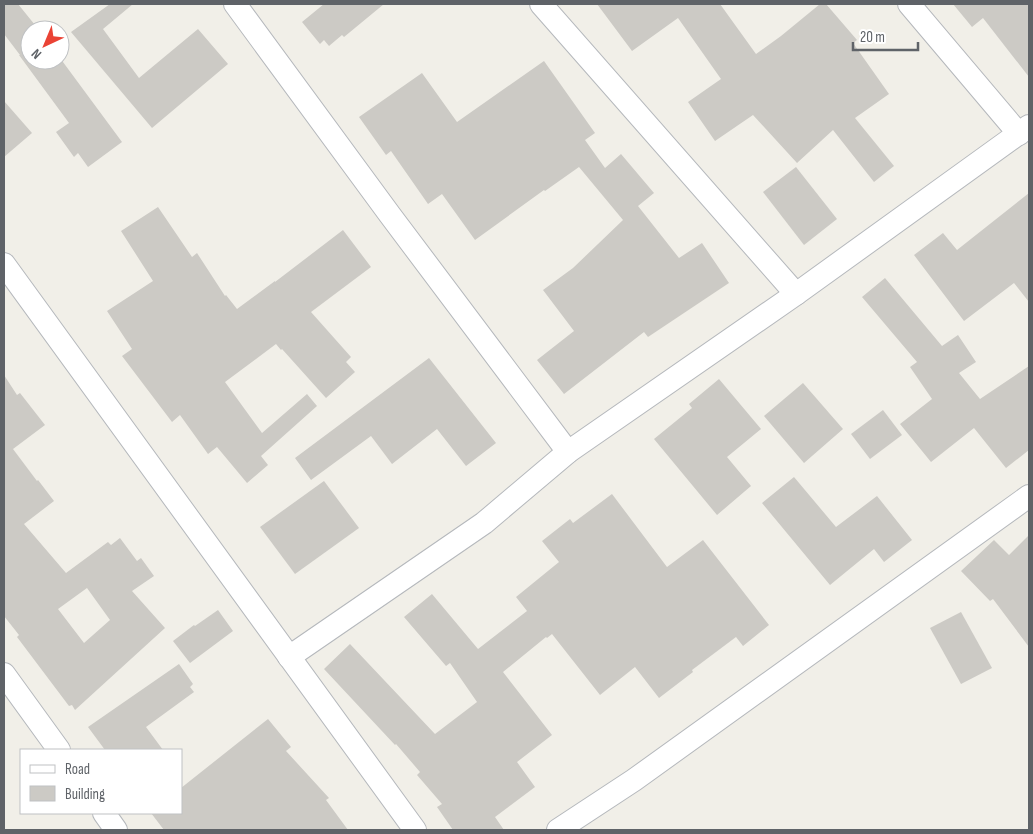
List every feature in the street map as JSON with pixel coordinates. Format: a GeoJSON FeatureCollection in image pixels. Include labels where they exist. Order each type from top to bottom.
{"type":"FeatureCollection","features":[{"type":"Feature","properties":{"kind":"street"},"geometry":{"type":"LineString","coordinates":[[235,4],[568,452]]}},
{"type":"Feature","properties":{"kind":"street"},"geometry":{"type":"LineString","coordinates":[[541,4],[796,294]]}},
{"type":"Feature","properties":{"kind":"street"},"geometry":{"type":"LineString","coordinates":[[289,657],[484,522],[568,452],[796,294],[1024,130],[909,4]]}},
{"type":"Feature","properties":{"kind":"street"},"geometry":{"type":"LineString","coordinates":[[4,264],[415,830]]}},
{"type":"Feature","properties":{"kind":"street"},"geometry":{"type":"LineString","coordinates":[[558,830],[642,774],[1029,496]]}},
{"type":"Feature","properties":{"kind":"street"},"geometry":{"type":"LineString","coordinates":[[4,674],[58,749]]}},
{"type":"Feature","properties":{"kind":"street"},"geometry":{"type":"LineString","coordinates":[[105,814],[116,830]]}},
{"type":"Feature","properties":{"kind":"building"},"geometry":{"type":"Polygon","coordinates":[[[4,4],[18,4],[31,20],[20,20],[20,55],[4,34],[4,4]]]}},
{"type":"Feature","properties":{"kind":"building"},"geometry":{"type":"Polygon","coordinates":[[[110,4],[133,4],[103,29],[139,78],[198,29],[228,64],[152,128],[71,32],[110,4]]]}},
{"type":"Feature","properties":{"kind":"building"},"geometry":{"type":"Polygon","coordinates":[[[324,4],[384,4],[344,37],[342,35],[329,46],[324,40],[320,44],[302,22],[324,4]]]}},
{"type":"Feature","properties":{"kind":"building"},"geometry":{"type":"Polygon","coordinates":[[[597,4],[720,4],[756,54],[820,4],[826,4],[857,40],[853,43],[889,94],[855,118],[894,166],[874,182],[833,130],[797,163],[753,115],[715,141],[688,102],[721,79],[678,18],[632,51],[597,4]]]}},
{"type":"Feature","properties":{"kind":"building"},"geometry":{"type":"Polygon","coordinates":[[[953,4],[1029,4],[1029,77],[983,18],[972,27],[953,4]]]}},
{"type":"Feature","properties":{"kind":"building"},"geometry":{"type":"Polygon","coordinates":[[[544,61],[595,133],[585,140],[605,168],[621,154],[654,193],[638,206],[679,258],[702,243],[729,283],[648,337],[644,332],[564,394],[537,360],[574,331],[543,290],[573,268],[623,220],[579,167],[475,240],[442,194],[428,204],[391,151],[386,155],[359,117],[422,73],[457,122],[544,61]]]}},
{"type":"Feature","properties":{"kind":"building"},"geometry":{"type":"Polygon","coordinates":[[[30,70],[69,70],[122,142],[88,167],[78,153],[74,157],[56,132],[69,123],[30,70]]]}},
{"type":"Feature","properties":{"kind":"building"},"geometry":{"type":"Polygon","coordinates":[[[4,101],[32,133],[4,157],[4,101]]]}},
{"type":"Feature","properties":{"kind":"building"},"geometry":{"type":"Polygon","coordinates":[[[796,167],[837,219],[804,245],[763,192],[796,167]]]}},
{"type":"Feature","properties":{"kind":"building"},"geometry":{"type":"Polygon","coordinates":[[[1029,193],[1029,302],[1014,283],[964,321],[914,255],[943,233],[957,250],[1029,193]]]}},
{"type":"Feature","properties":{"kind":"building"},"geometry":{"type":"Polygon","coordinates":[[[158,207],[192,257],[197,253],[225,296],[237,309],[343,230],[371,267],[311,312],[351,357],[346,362],[355,372],[326,398],[276,344],[225,382],[262,433],[307,394],[317,406],[261,456],[268,465],[247,483],[217,447],[208,454],[180,415],[172,422],[122,356],[132,349],[107,311],[153,281],[121,231],[158,207]]]}},
{"type":"Feature","properties":{"kind":"building"},"geometry":{"type":"Polygon","coordinates":[[[885,278],[942,346],[958,335],[976,362],[959,373],[980,399],[1029,366],[1029,450],[1006,468],[974,428],[931,462],[900,424],[932,399],[910,367],[917,362],[862,297],[885,278]]]}},
{"type":"Feature","properties":{"kind":"building"},"geometry":{"type":"Polygon","coordinates":[[[429,358],[496,443],[466,466],[437,429],[392,464],[371,436],[311,480],[295,458],[429,358]]]}},
{"type":"Feature","properties":{"kind":"building"},"geometry":{"type":"Polygon","coordinates":[[[4,375],[17,395],[20,393],[45,425],[13,449],[54,501],[24,524],[66,573],[108,542],[111,545],[120,538],[137,561],[141,558],[154,576],[132,591],[165,628],[75,710],[72,705],[69,706],[17,637],[19,635],[4,616],[4,375]],[[87,588],[58,609],[84,643],[110,620],[87,588]]]}},
{"type":"Feature","properties":{"kind":"building"},"geometry":{"type":"Polygon","coordinates":[[[719,379],[761,429],[727,457],[751,486],[717,515],[654,439],[692,408],[689,404],[719,379]]]}},
{"type":"Feature","properties":{"kind":"building"},"geometry":{"type":"Polygon","coordinates":[[[803,383],[843,429],[804,463],[764,416],[803,383]]]}},
{"type":"Feature","properties":{"kind":"building"},"geometry":{"type":"Polygon","coordinates":[[[883,410],[902,435],[870,459],[851,434],[883,410]]]}},
{"type":"Feature","properties":{"kind":"building"},"geometry":{"type":"Polygon","coordinates":[[[794,477],[836,527],[877,496],[912,540],[884,562],[874,549],[830,585],[762,503],[794,477]]]}},
{"type":"Feature","properties":{"kind":"building"},"geometry":{"type":"Polygon","coordinates":[[[324,481],[359,528],[295,574],[260,527],[324,481]]]}},
{"type":"Feature","properties":{"kind":"building"},"geometry":{"type":"Polygon","coordinates":[[[612,494],[667,567],[703,540],[769,625],[743,646],[736,637],[659,698],[635,667],[600,695],[552,634],[546,637],[503,672],[552,735],[517,762],[535,787],[495,817],[504,830],[453,830],[437,807],[442,804],[417,775],[420,772],[396,744],[324,669],[350,644],[435,734],[477,702],[450,663],[446,666],[404,617],[432,594],[478,649],[527,611],[516,597],[559,562],[542,541],[570,519],[573,523],[612,494]]]}},
{"type":"Feature","properties":{"kind":"building"},"geometry":{"type":"Polygon","coordinates":[[[1029,535],[1029,647],[993,599],[990,601],[961,571],[994,540],[1009,555],[1029,535]]]}},
{"type":"Feature","properties":{"kind":"building"},"geometry":{"type":"Polygon","coordinates":[[[218,610],[233,631],[190,663],[173,641],[218,610]]]}},
{"type":"Feature","properties":{"kind":"building"},"geometry":{"type":"Polygon","coordinates":[[[961,612],[992,668],[961,684],[930,628],[961,612]]]}},
{"type":"Feature","properties":{"kind":"building"},"geometry":{"type":"Polygon","coordinates":[[[179,664],[193,684],[190,687],[194,692],[146,727],[162,749],[104,749],[88,727],[179,664]]]}},
{"type":"Feature","properties":{"kind":"building"},"geometry":{"type":"Polygon","coordinates":[[[268,719],[291,747],[286,751],[329,798],[326,800],[348,830],[164,830],[152,814],[182,814],[182,787],[268,719]]]}}]}
